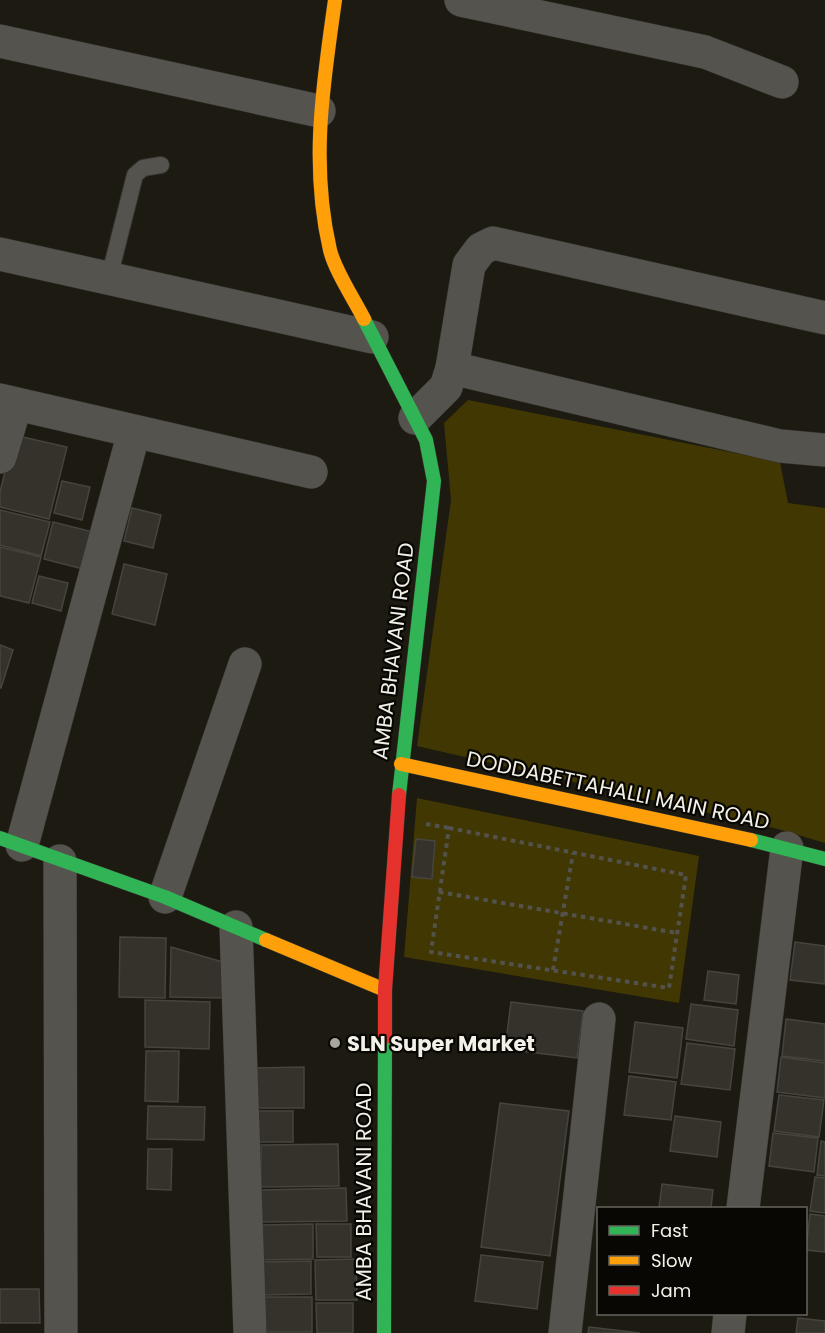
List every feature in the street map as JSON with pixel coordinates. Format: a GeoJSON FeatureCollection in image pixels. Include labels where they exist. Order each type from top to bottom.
{"type":"FeatureCollection","features":[{"type":"Feature","properties":{"kind":"street","name":"AMBA BHAVANI ROAD"},"geometry":{"type":"LineString","coordinates":[[335,0],[319,111],[319,171],[330,252],[426,440],[434,481],[401,764],[385,990],[384,1333]]}},
{"type":"Feature","properties":{"kind":"street"},"geometry":{"type":"LineString","coordinates":[[461,0],[705,52],[782,82]]}},
{"type":"Feature","properties":{"kind":"street"},"geometry":{"type":"LineString","coordinates":[[0,41],[319,111]]}},
{"type":"Feature","properties":{"kind":"street"},"geometry":{"type":"LineString","coordinates":[[415,418],[446,387],[452,368],[469,265],[481,249],[493,243],[825,318]]}},
{"type":"Feature","properties":{"kind":"street"},"geometry":{"type":"LineString","coordinates":[[0,254],[372,337]]}},
{"type":"Feature","properties":{"kind":"street"},"geometry":{"type":"LineString","coordinates":[[452,368],[780,446],[825,450]]}},
{"type":"Feature","properties":{"kind":"street"},"geometry":{"type":"LineString","coordinates":[[0,457],[8,402],[311,472]]}},
{"type":"Feature","properties":{"kind":"street"},"geometry":{"type":"LineString","coordinates":[[134,432],[11,842],[165,897],[385,990]]}},
{"type":"Feature","properties":{"kind":"street"},"geometry":{"type":"LineString","coordinates":[[165,897],[245,664]]}},
{"type":"Feature","properties":{"kind":"street","name":"DODDABETTAHALLI MAIN ROAD"},"geometry":{"type":"LineString","coordinates":[[401,764],[787,848],[825,859]]}},
{"type":"Feature","properties":{"kind":"street"},"geometry":{"type":"LineString","coordinates":[[743,1207],[787,848]]}},
{"type":"Feature","properties":{"kind":"street"},"geometry":{"type":"LineString","coordinates":[[60,861],[61,1333]]}},
{"type":"Feature","properties":{"kind":"street"},"geometry":{"type":"LineString","coordinates":[[236,927],[250,1333]]}},
{"type":"Feature","properties":{"kind":"street"},"geometry":{"type":"LineString","coordinates":[[565,1333],[599,1019]]}},
{"type":"Feature","properties":{"kind":"street"},"geometry":{"type":"LineString","coordinates":[[728,1333],[730,1315]]}},
{"type":"Feature","properties":{"kind":"lane"},"geometry":{"type":"LineString","coordinates":[[109,278],[135,174],[143,168],[161,165]]}},
{"type":"Feature","properties":{"kind":"path"},"geometry":{"type":"LineString","coordinates":[[448,828],[686,875],[669,988],[431,952],[439,892],[448,828]]}},
{"type":"Feature","properties":{"kind":"path"},"geometry":{"type":"LineString","coordinates":[[553,970],[573,853]]}},
{"type":"Feature","properties":{"kind":"path"},"geometry":{"type":"LineString","coordinates":[[439,892],[677,933]]}},
{"type":"Feature","properties":{"kind":"shaded area"},"geometry":{"type":"Polygon","coordinates":[[[468,400],[780,462],[788,503],[825,508],[825,843],[778,829],[417,746],[451,500],[444,423],[468,400]]]}},
{"type":"Feature","properties":{"kind":"shaded area"},"geometry":{"type":"Polygon","coordinates":[[[417,798],[699,856],[679,1003],[404,957],[417,798]]]}},
{"type":"Feature","properties":{"kind":"building"},"geometry":{"type":"Polygon","coordinates":[[[14,435],[67,447],[49,519],[0,507],[0,492],[14,435]]]}},
{"type":"Feature","properties":{"kind":"building"},"geometry":{"type":"Polygon","coordinates":[[[62,481],[90,487],[82,520],[54,513],[62,481]]]}},
{"type":"Feature","properties":{"kind":"building"},"geometry":{"type":"Polygon","coordinates":[[[132,508],[161,515],[153,548],[124,541],[132,508]]]}},
{"type":"Feature","properties":{"kind":"building"},"geometry":{"type":"Polygon","coordinates":[[[0,510],[50,522],[41,556],[0,545],[0,510]]]}},
{"type":"Feature","properties":{"kind":"building"},"geometry":{"type":"Polygon","coordinates":[[[53,522],[101,534],[91,571],[44,559],[53,522]]]}},
{"type":"Feature","properties":{"kind":"building"},"geometry":{"type":"Polygon","coordinates":[[[0,547],[41,557],[29,603],[0,596],[0,547]]]}},
{"type":"Feature","properties":{"kind":"building"},"geometry":{"type":"Polygon","coordinates":[[[124,564],[167,574],[155,625],[112,614],[124,564]]]}},
{"type":"Feature","properties":{"kind":"building"},"geometry":{"type":"Polygon","coordinates":[[[39,576],[68,583],[61,611],[32,603],[39,576]]]}},
{"type":"Feature","properties":{"kind":"building"},"geometry":{"type":"Polygon","coordinates":[[[0,645],[13,650],[1,688],[0,688],[0,645]]]}},
{"type":"Feature","properties":{"kind":"building"},"geometry":{"type":"Polygon","coordinates":[[[416,839],[435,841],[432,879],[412,877],[416,839]]]}},
{"type":"Feature","properties":{"kind":"building"},"geometry":{"type":"Polygon","coordinates":[[[120,937],[166,938],[165,998],[119,997],[120,937]]]}},
{"type":"Feature","properties":{"kind":"building"},"geometry":{"type":"Polygon","coordinates":[[[795,942],[825,946],[825,984],[790,980],[795,942]]]}},
{"type":"Feature","properties":{"kind":"building"},"geometry":{"type":"Polygon","coordinates":[[[171,947],[223,962],[222,998],[170,997],[171,947]]]}},
{"type":"Feature","properties":{"kind":"building"},"geometry":{"type":"Polygon","coordinates":[[[708,971],[739,975],[736,1004],[704,1000],[708,971]]]}},
{"type":"Feature","properties":{"kind":"building"},"geometry":{"type":"Polygon","coordinates":[[[145,1000],[210,1002],[209,1049],[145,1047],[145,1000]]]}},
{"type":"Feature","properties":{"kind":"building"},"geometry":{"type":"Polygon","coordinates":[[[511,1002],[583,1011],[577,1058],[505,1049],[511,1002]]]}},
{"type":"Feature","properties":{"kind":"building"},"geometry":{"type":"Polygon","coordinates":[[[691,1004],[738,1010],[734,1046],[686,1039],[691,1004]]]}},
{"type":"Feature","properties":{"kind":"building"},"geometry":{"type":"Polygon","coordinates":[[[786,1019],[825,1024],[825,1061],[782,1056],[786,1019]]]}},
{"type":"Feature","properties":{"kind":"building"},"geometry":{"type":"Polygon","coordinates":[[[635,1022],[683,1028],[677,1078],[629,1072],[635,1022]]]}},
{"type":"Feature","properties":{"kind":"building"},"geometry":{"type":"Polygon","coordinates":[[[687,1043],[735,1049],[730,1090],[681,1084],[687,1043]]]}},
{"type":"Feature","properties":{"kind":"building"},"geometry":{"type":"Polygon","coordinates":[[[146,1051],[179,1051],[178,1102],[145,1101],[146,1051]]]}},
{"type":"Feature","properties":{"kind":"building"},"geometry":{"type":"Polygon","coordinates":[[[781,1057],[825,1063],[825,1098],[777,1092],[781,1057]]]}},
{"type":"Feature","properties":{"kind":"building"},"geometry":{"type":"Polygon","coordinates":[[[304,1067],[304,1108],[256,1108],[256,1068],[304,1067]]]}},
{"type":"Feature","properties":{"kind":"building"},"geometry":{"type":"Polygon","coordinates":[[[629,1076],[676,1082],[671,1120],[624,1115],[629,1076]]]}},
{"type":"Feature","properties":{"kind":"building"},"geometry":{"type":"Polygon","coordinates":[[[779,1095],[824,1100],[819,1137],[774,1131],[779,1095]]]}},
{"type":"Feature","properties":{"kind":"building"},"geometry":{"type":"Polygon","coordinates":[[[500,1103],[569,1111],[550,1256],[481,1247],[500,1103]]]}},
{"type":"Feature","properties":{"kind":"building"},"geometry":{"type":"Polygon","coordinates":[[[148,1106],[205,1107],[204,1140],[147,1139],[148,1106]]]}},
{"type":"Feature","properties":{"kind":"building"},"geometry":{"type":"Polygon","coordinates":[[[258,1111],[293,1111],[293,1142],[258,1142],[258,1111]]]}},
{"type":"Feature","properties":{"kind":"building"},"geometry":{"type":"Polygon","coordinates":[[[675,1116],[721,1122],[717,1157],[670,1151],[675,1116]]]}},
{"type":"Feature","properties":{"kind":"building"},"geometry":{"type":"Polygon","coordinates":[[[773,1133],[818,1138],[814,1172],[769,1166],[773,1133]]]}},
{"type":"Feature","properties":{"kind":"building"},"geometry":{"type":"Polygon","coordinates":[[[821,1141],[825,1142],[825,1176],[817,1175],[821,1141]]]}},
{"type":"Feature","properties":{"kind":"building"},"geometry":{"type":"Polygon","coordinates":[[[338,1144],[339,1186],[261,1187],[261,1145],[338,1144]]]}},
{"type":"Feature","properties":{"kind":"building"},"geometry":{"type":"Polygon","coordinates":[[[148,1149],[172,1149],[171,1190],[147,1189],[148,1149]]]}},
{"type":"Feature","properties":{"kind":"building"},"geometry":{"type":"Polygon","coordinates":[[[815,1177],[825,1178],[825,1213],[810,1211],[815,1177]]]}},
{"type":"Feature","properties":{"kind":"building"},"geometry":{"type":"Polygon","coordinates":[[[662,1184],[713,1190],[711,1207],[659,1207],[662,1184]]]}},
{"type":"Feature","properties":{"kind":"building"},"geometry":{"type":"Polygon","coordinates":[[[346,1188],[347,1221],[261,1222],[261,1190],[346,1188]]]}},
{"type":"Feature","properties":{"kind":"building"},"geometry":{"type":"Polygon","coordinates":[[[810,1214],[825,1216],[825,1252],[807,1250],[810,1214]]]}},
{"type":"Feature","properties":{"kind":"building"},"geometry":{"type":"Polygon","coordinates":[[[313,1224],[313,1259],[262,1260],[261,1225],[313,1224]]]}},
{"type":"Feature","properties":{"kind":"building"},"geometry":{"type":"Polygon","coordinates":[[[316,1224],[351,1224],[351,1257],[317,1257],[316,1224]]]}},
{"type":"Feature","properties":{"kind":"building"},"geometry":{"type":"Polygon","coordinates":[[[481,1255],[543,1262],[537,1309],[475,1301],[481,1255]]]}},
{"type":"Feature","properties":{"kind":"building"},"geometry":{"type":"Polygon","coordinates":[[[356,1259],[357,1300],[316,1300],[315,1260],[356,1259]]]}},
{"type":"Feature","properties":{"kind":"building"},"geometry":{"type":"Polygon","coordinates":[[[311,1261],[311,1294],[262,1295],[262,1262],[311,1261]]]}},
{"type":"Feature","properties":{"kind":"building"},"geometry":{"type":"Polygon","coordinates":[[[0,1289],[39,1289],[40,1323],[0,1323],[0,1289]]]}},
{"type":"Feature","properties":{"kind":"building"},"geometry":{"type":"Polygon","coordinates":[[[262,1297],[312,1297],[312,1332],[262,1332],[262,1297]]]}},
{"type":"Feature","properties":{"kind":"building"},"geometry":{"type":"Polygon","coordinates":[[[316,1303],[353,1303],[353,1333],[317,1333],[316,1303]]]}},
{"type":"Feature","properties":{"kind":"building"},"geometry":{"type":"Polygon","coordinates":[[[798,1318],[825,1321],[825,1333],[796,1333],[798,1318]]]}},
{"type":"Feature","properties":{"kind":"building"},"geometry":{"type":"Polygon","coordinates":[[[589,1327],[640,1333],[588,1333],[589,1327]]]}},
{"type":"Feature","properties":{"kind":"traffic: fast"},"geometry":{"type":"LineString","coordinates":[[364,319],[426,440],[434,481],[399,795]]}},
{"type":"Feature","properties":{"kind":"traffic: fast"},"geometry":{"type":"LineString","coordinates":[[0,838],[165,897],[266,940]]}},
{"type":"Feature","properties":{"kind":"traffic: fast"},"geometry":{"type":"LineString","coordinates":[[751,840],[825,859]]}},
{"type":"Feature","properties":{"kind":"traffic: fast"},"geometry":{"type":"LineString","coordinates":[[384,1333],[385,1037]]}},
{"type":"Feature","properties":{"kind":"traffic: slow"},"geometry":{"type":"LineString","coordinates":[[335,0],[320,125],[321,187],[332,258],[364,319]]}},
{"type":"Feature","properties":{"kind":"traffic: slow"},"geometry":{"type":"LineString","coordinates":[[401,764],[751,840]]}},
{"type":"Feature","properties":{"kind":"traffic: slow"},"geometry":{"type":"LineString","coordinates":[[266,940],[385,990]]}},
{"type":"Feature","properties":{"kind":"traffic: jam"},"geometry":{"type":"LineString","coordinates":[[385,1037],[385,990],[399,795]]}},
{"type":"Feature","properties":{"kind":"place","name":"SLN Super Market"},"geometry":{"type":"Point","coordinates":[335,1043]}}]}
